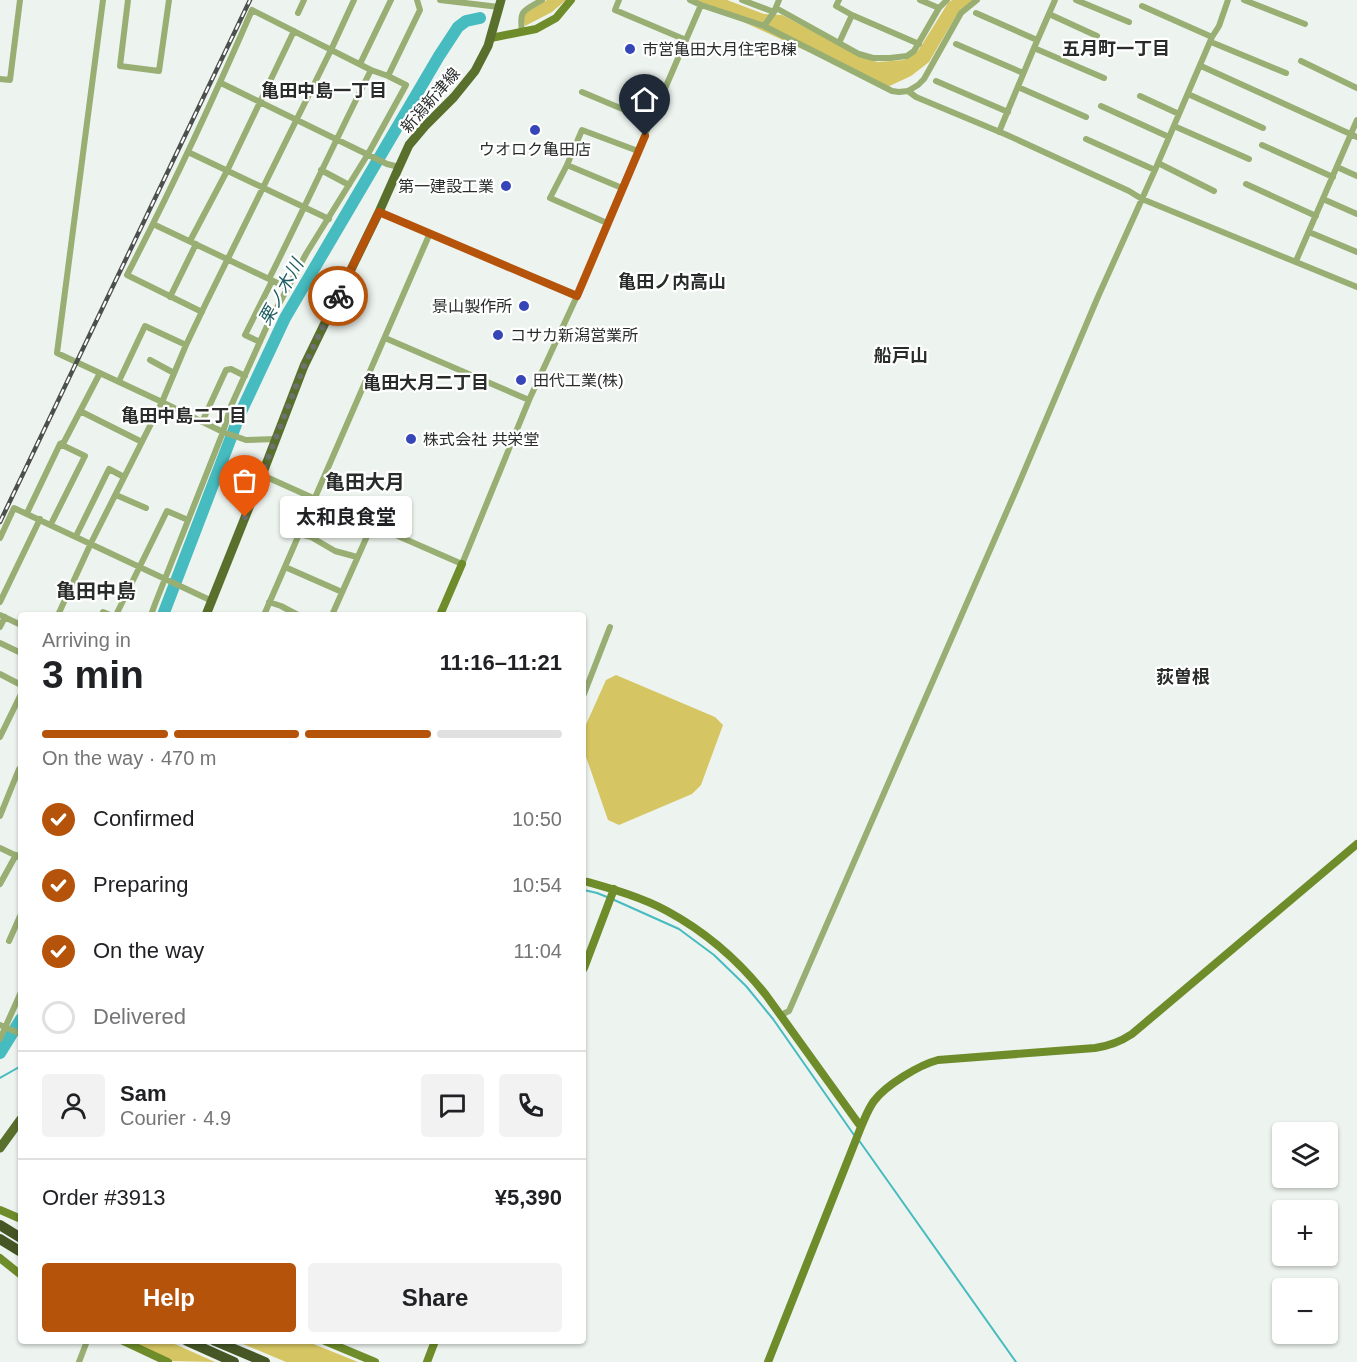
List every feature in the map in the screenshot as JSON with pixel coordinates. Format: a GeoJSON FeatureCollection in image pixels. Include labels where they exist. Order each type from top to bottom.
{"type":"FeatureCollection","features":[{"type":"Feature","properties":{"kind":"highway"},"geometry":{"type":"LineString","coordinates":[[0,1225],[18,1236]]}},
{"type":"Feature","properties":{"kind":"highway"},"geometry":{"type":"LineString","coordinates":[[0,1239],[18,1250]]}},
{"type":"Feature","properties":{"kind":"highway"},"geometry":{"type":"LineString","coordinates":[[194,1344],[234,1362]]}},
{"type":"Feature","properties":{"kind":"highway"},"geometry":{"type":"LineString","coordinates":[[223,1344],[266,1362]]}},
{"type":"Feature","properties":{"kind":"main road","name":"新潟新津線"},"geometry":{"type":"LineString","coordinates":[[207,612],[304,366],[399,167],[410,145],[454,97],[475,70],[488,46],[500,4]]}},
{"type":"Feature","properties":{"kind":"main road"},"geometry":{"type":"LineString","coordinates":[[0,1148],[18,1123]]}},
{"type":"Feature","properties":{"kind":"street"},"geometry":{"type":"LineString","coordinates":[[0,79],[10,80],[20,0]]}},
{"type":"Feature","properties":{"kind":"street"},"geometry":{"type":"LineString","coordinates":[[104,0],[57,353],[223,432],[246,440],[276,440]]}},
{"type":"Feature","properties":{"kind":"street"},"geometry":{"type":"LineString","coordinates":[[128,0],[120,66],[159,71],[169,0]]}},
{"type":"Feature","properties":{"kind":"street"},"geometry":{"type":"LineString","coordinates":[[298,13],[304,0]]}},
{"type":"Feature","properties":{"kind":"street"},"geometry":{"type":"LineString","coordinates":[[59,612],[354,0]]}},
{"type":"Feature","properties":{"kind":"street"},"geometry":{"type":"LineString","coordinates":[[360,64],[391,0]]}},
{"type":"Feature","properties":{"kind":"street"},"geometry":{"type":"LineString","coordinates":[[388,76],[420,10],[417,0]]}},
{"type":"Feature","properties":{"kind":"street"},"geometry":{"type":"LineString","coordinates":[[441,0],[500,4]]}},
{"type":"Feature","properties":{"kind":"street"},"geometry":{"type":"LineString","coordinates":[[522,31],[523,12],[542,0]]}},
{"type":"Feature","properties":{"kind":"street"},"geometry":{"type":"LineString","coordinates":[[491,38],[536,29],[556,18],[571,0]]}},
{"type":"Feature","properties":{"kind":"street"},"geometry":{"type":"LineString","coordinates":[[619,0],[615,10],[686,40]]}},
{"type":"Feature","properties":{"kind":"street"},"geometry":{"type":"LineString","coordinates":[[690,0],[764,26],[892,91],[899,92],[908,91],[924,79],[961,13],[977,0]]}},
{"type":"Feature","properties":{"kind":"street"},"geometry":{"type":"LineString","coordinates":[[742,0],[775,10],[860,54],[873,58],[907,56],[914,51],[939,8],[947,0]]}},
{"type":"Feature","properties":{"kind":"street"},"geometry":{"type":"LineString","coordinates":[[764,26],[779,0]]}},
{"type":"Feature","properties":{"kind":"street"},"geometry":{"type":"LineString","coordinates":[[838,0],[836,6],[852,15],[920,44]]}},
{"type":"Feature","properties":{"kind":"street"},"geometry":{"type":"LineString","coordinates":[[920,0],[939,8]]}},
{"type":"Feature","properties":{"kind":"street"},"geometry":{"type":"LineString","coordinates":[[999,132],[1055,0]]}},
{"type":"Feature","properties":{"kind":"street"},"geometry":{"type":"LineString","coordinates":[[1076,0],[1129,22]]}},
{"type":"Feature","properties":{"kind":"street"},"geometry":{"type":"LineString","coordinates":[[781,1015],[789,1011],[1017,488],[1097,298],[1219,26],[1228,0]]}},
{"type":"Feature","properties":{"kind":"street"},"geometry":{"type":"LineString","coordinates":[[1244,0],[1305,24]]}},
{"type":"Feature","properties":{"kind":"street"},"geometry":{"type":"LineString","coordinates":[[441,612],[529,400],[577,296],[701,5]]}},
{"type":"Feature","properties":{"kind":"street"},"geometry":{"type":"LineString","coordinates":[[1142,6],[1286,73]]}},
{"type":"Feature","properties":{"kind":"street"},"geometry":{"type":"LineString","coordinates":[[152,612],[223,432],[231,406],[260,342],[306,254],[349,185],[371,155],[406,85],[371,70],[252,10],[221,83],[127,275],[202,312]]}},
{"type":"Feature","properties":{"kind":"street"},"geometry":{"type":"LineString","coordinates":[[976,13],[1037,40]]}},
{"type":"Feature","properties":{"kind":"street"},"geometry":{"type":"LineString","coordinates":[[1049,14],[1097,36]]}},
{"type":"Feature","properties":{"kind":"street"},"geometry":{"type":"LineString","coordinates":[[839,43],[852,15]]}},
{"type":"Feature","properties":{"kind":"street"},"geometry":{"type":"LineString","coordinates":[[170,297],[193,243],[294,31]]}},
{"type":"Feature","properties":{"kind":"street"},"geometry":{"type":"LineString","coordinates":[[956,44],[1023,74]]}},
{"type":"Feature","properties":{"kind":"street"},"geometry":{"type":"LineString","coordinates":[[1034,48],[1104,78]]}},
{"type":"Feature","properties":{"kind":"street"},"geometry":{"type":"LineString","coordinates":[[1300,61],[1357,88]]}},
{"type":"Feature","properties":{"kind":"street"},"geometry":{"type":"LineString","coordinates":[[1201,66],[1354,136]]}},
{"type":"Feature","properties":{"kind":"street"},"geometry":{"type":"LineString","coordinates":[[260,342],[245,335],[321,170],[371,70]]}},
{"type":"Feature","properties":{"kind":"street"},"geometry":{"type":"LineString","coordinates":[[936,81],[1008,112]]}},
{"type":"Feature","properties":{"kind":"street"},"geometry":{"type":"LineString","coordinates":[[221,83],[387,164],[399,167]]}},
{"type":"Feature","properties":{"kind":"street"},"geometry":{"type":"LineString","coordinates":[[1018,87],[1086,117]]}},
{"type":"Feature","properties":{"kind":"street"},"geometry":{"type":"LineString","coordinates":[[908,91],[916,97],[999,132],[1142,199],[1357,288]]}},
{"type":"Feature","properties":{"kind":"street"},"geometry":{"type":"LineString","coordinates":[[582,92],[651,121]]}},
{"type":"Feature","properties":{"kind":"street"},"geometry":{"type":"LineString","coordinates":[[1188,94],[1263,128]]}},
{"type":"Feature","properties":{"kind":"street"},"geometry":{"type":"LineString","coordinates":[[1140,96],[1179,114]]}},
{"type":"Feature","properties":{"kind":"street"},"geometry":{"type":"LineString","coordinates":[[1101,106],[1169,137]]}},
{"type":"Feature","properties":{"kind":"street"},"geometry":{"type":"LineString","coordinates":[[1296,261],[1337,167],[1354,136],[1357,120]]}},
{"type":"Feature","properties":{"kind":"street"},"geometry":{"type":"LineString","coordinates":[[1174,126],[1249,159]]}},
{"type":"Feature","properties":{"kind":"street"},"geometry":{"type":"LineString","coordinates":[[607,223],[550,198],[582,130],[638,151]]}},
{"type":"Feature","properties":{"kind":"street"},"geometry":{"type":"LineString","coordinates":[[1086,138],[1214,191]]}},
{"type":"Feature","properties":{"kind":"street"},"geometry":{"type":"LineString","coordinates":[[1262,145],[1333,177]]}},
{"type":"Feature","properties":{"kind":"street"},"geometry":{"type":"LineString","coordinates":[[188,152],[329,219]]}},
{"type":"Feature","properties":{"kind":"street"},"geometry":{"type":"LineString","coordinates":[[567,165],[622,188]]}},
{"type":"Feature","properties":{"kind":"street"},"geometry":{"type":"LineString","coordinates":[[1337,167],[1357,176]]}},
{"type":"Feature","properties":{"kind":"street"},"geometry":{"type":"LineString","coordinates":[[321,170],[349,185]]}},
{"type":"Feature","properties":{"kind":"street"},"geometry":{"type":"LineString","coordinates":[[1246,184],[1316,216]]}},
{"type":"Feature","properties":{"kind":"street"},"geometry":{"type":"LineString","coordinates":[[1323,199],[1357,214]]}},
{"type":"Feature","properties":{"kind":"street"},"geometry":{"type":"LineString","coordinates":[[379,212],[577,296]]}},
{"type":"Feature","properties":{"kind":"street"},"geometry":{"type":"LineString","coordinates":[[153,224],[288,288]]}},
{"type":"Feature","properties":{"kind":"street"},"geometry":{"type":"LineString","coordinates":[[1309,232],[1357,252]]}},
{"type":"Feature","properties":{"kind":"street"},"geometry":{"type":"LineString","coordinates":[[265,612],[430,233]]}},
{"type":"Feature","properties":{"kind":"street"},"geometry":{"type":"LineString","coordinates":[[119,381],[145,326],[186,345]]}},
{"type":"Feature","properties":{"kind":"street"},"geometry":{"type":"LineString","coordinates":[[385,338],[529,400]]}},
{"type":"Feature","properties":{"kind":"street"},"geometry":{"type":"LineString","coordinates":[[150,360],[174,373]]}},
{"type":"Feature","properties":{"kind":"street"},"geometry":{"type":"LineString","coordinates":[[202,422],[226,370],[231,369],[244,376]]}},
{"type":"Feature","properties":{"kind":"street"},"geometry":{"type":"LineString","coordinates":[[27,513],[60,444],[64,442],[100,373]]}},
{"type":"Feature","properties":{"kind":"street"},"geometry":{"type":"LineString","coordinates":[[80,411],[142,442]]}},
{"type":"Feature","properties":{"kind":"street"},"geometry":{"type":"LineString","coordinates":[[51,525],[85,456],[60,444]]}},
{"type":"Feature","properties":{"kind":"street"},"geometry":{"type":"LineString","coordinates":[[76,536],[109,469],[124,477]]}},
{"type":"Feature","properties":{"kind":"street"},"geometry":{"type":"LineString","coordinates":[[262,475],[462,564]]}},
{"type":"Feature","properties":{"kind":"street"},"geometry":{"type":"LineString","coordinates":[[116,495],[146,508]]}},
{"type":"Feature","properties":{"kind":"street"},"geometry":{"type":"LineString","coordinates":[[0,538],[15,508],[212,601]]}},
{"type":"Feature","properties":{"kind":"street"},"geometry":{"type":"LineString","coordinates":[[117,612],[167,511],[188,520]]}},
{"type":"Feature","properties":{"kind":"street"},"geometry":{"type":"LineString","coordinates":[[0,602],[40,519]]}},
{"type":"Feature","properties":{"kind":"street"},"geometry":{"type":"LineString","coordinates":[[333,612],[372,525]]}},
{"type":"Feature","properties":{"kind":"street"},"geometry":{"type":"LineString","coordinates":[[299,534],[357,557]]}},
{"type":"Feature","properties":{"kind":"street"},"geometry":{"type":"LineString","coordinates":[[285,567],[319,584],[342,592]]}},
{"type":"Feature","properties":{"kind":"street"},"geometry":{"type":"LineString","coordinates":[[269,602],[292,612]]}},
{"type":"Feature","properties":{"kind":"street"},"geometry":{"type":"LineString","coordinates":[[0,627],[2,616],[18,624]]}},
{"type":"Feature","properties":{"kind":"street"},"geometry":{"type":"LineString","coordinates":[[586,689],[610,627]]}},
{"type":"Feature","properties":{"kind":"street"},"geometry":{"type":"LineString","coordinates":[[0,643],[18,652]]}},
{"type":"Feature","properties":{"kind":"street"},"geometry":{"type":"LineString","coordinates":[[0,674],[18,683]]}},
{"type":"Feature","properties":{"kind":"street"},"geometry":{"type":"LineString","coordinates":[[1,734],[18,700]]}},
{"type":"Feature","properties":{"kind":"street"},"geometry":{"type":"LineString","coordinates":[[0,816],[18,771]]}},
{"type":"Feature","properties":{"kind":"street"},"geometry":{"type":"LineString","coordinates":[[768,1362],[869,1107],[883,1092],[930,1062],[1106,1047],[1124,1039],[1357,844]]}},
{"type":"Feature","properties":{"kind":"street"},"geometry":{"type":"LineString","coordinates":[[0,848],[18,856],[0,884]]}},
{"type":"Feature","properties":{"kind":"street"},"geometry":{"type":"LineString","coordinates":[[586,882],[667,911],[725,950],[750,975],[781,1015],[860,1129]]}},
{"type":"Feature","properties":{"kind":"street"},"geometry":{"type":"LineString","coordinates":[[586,963],[614,891]]}},
{"type":"Feature","properties":{"kind":"street"},"geometry":{"type":"LineString","coordinates":[[9,941],[18,921]]}},
{"type":"Feature","properties":{"kind":"street"},"geometry":{"type":"LineString","coordinates":[[0,1039],[3,1027],[18,998]]}},
{"type":"Feature","properties":{"kind":"street"},"geometry":{"type":"LineString","coordinates":[[3,1027],[18,1033]]}},
{"type":"Feature","properties":{"kind":"street"},"geometry":{"type":"LineString","coordinates":[[0,1210],[18,1218]]}},
{"type":"Feature","properties":{"kind":"street"},"geometry":{"type":"LineString","coordinates":[[0,1258],[18,1273]]}},
{"type":"Feature","properties":{"kind":"street"},"geometry":{"type":"LineString","coordinates":[[79,1362],[86,1344]]}},
{"type":"Feature","properties":{"kind":"street"},"geometry":{"type":"LineString","coordinates":[[129,1344],[168,1362]]}},
{"type":"Feature","properties":{"kind":"street"},"geometry":{"type":"LineString","coordinates":[[332,1344],[375,1362]]}},
{"type":"Feature","properties":{"kind":"street"},"geometry":{"type":"LineString","coordinates":[[427,1362],[434,1344]]}},
{"type":"Feature","properties":{"kind":"shaded area"},"geometry":{"type":"Polygon","coordinates":[[[547,0],[566,0],[552,12],[525,26],[523,19],[526,12],[547,0]]]}},
{"type":"Feature","properties":{"kind":"shaded area"},"geometry":{"type":"Polygon","coordinates":[[[696,0],[727,0],[764,14],[782,15],[864,58],[878,62],[904,60],[918,51],[952,0],[975,0],[956,16],[929,62],[911,76],[883,89],[839,66],[696,0]]]}},
{"type":"Feature","properties":{"kind":"shaded area"},"geometry":{"type":"Polygon","coordinates":[[[616,675],[715,717],[723,725],[701,785],[692,794],[619,825],[608,820],[586,757],[586,725],[606,680],[616,675]]]}},
{"type":"Feature","properties":{"kind":"shaded area"},"geometry":{"type":"Polygon","coordinates":[[[133,1344],[175,1344],[215,1362],[170,1361],[133,1344]]]}},
{"type":"Feature","properties":{"kind":"shaded area"},"geometry":{"type":"Polygon","coordinates":[[[243,1344],[313,1344],[358,1362],[286,1362],[243,1344]]]}},
{"type":"Feature","properties":{"kind":"waterway","name":"栗ノ木川"},"geometry":{"type":"LineString","coordinates":[[164,612],[240,414],[285,318],[439,56],[458,27],[466,21],[480,18]]}},
{"type":"Feature","properties":{"kind":"waterway"},"geometry":{"type":"LineString","coordinates":[[586,890],[607,897]]}},
{"type":"Feature","properties":{"kind":"waterway"},"geometry":{"type":"LineString","coordinates":[[612,899],[679,929],[714,955],[746,986],[773,1019],[854,1135]]}},
{"type":"Feature","properties":{"kind":"waterway","name":"栗ノ木川"},"geometry":{"type":"LineString","coordinates":[[0,1053],[18,1024]]}},
{"type":"Feature","properties":{"kind":"waterway"},"geometry":{"type":"LineString","coordinates":[[0,1078],[18,1068]]}},
{"type":"Feature","properties":{"kind":"waterway"},"geometry":{"type":"LineString","coordinates":[[858,1139],[1016,1362]]}},
{"type":"Feature","properties":{"kind":"railway"},"geometry":{"type":"LineString","coordinates":[[0,522],[250,0]]}},
{"type":"Feature","properties":{"kind":"way so far"},"geometry":{"type":"LineString","coordinates":[[245,517],[304,366],[338,296]]}},
{"type":"Feature","properties":{"kind":"place","name":"市営亀田大月住宅B棟"},"geometry":{"type":"Point","coordinates":[630,49]}},
{"type":"Feature","properties":{"kind":"place","name":"ウオロク亀田店"},"geometry":{"type":"Point","coordinates":[535,130]}},
{"type":"Feature","properties":{"kind":"place","name":"第一建設工業"},"geometry":{"type":"Point","coordinates":[506,186]}},
{"type":"Feature","properties":{"kind":"place","name":"景山製作所"},"geometry":{"type":"Point","coordinates":[524,306]}},
{"type":"Feature","properties":{"kind":"place","name":"コサカ新潟営業所"},"geometry":{"type":"Point","coordinates":[498,335]}},
{"type":"Feature","properties":{"kind":"place","name":"田代工業(株)"},"geometry":{"type":"Point","coordinates":[521,380]}},
{"type":"Feature","properties":{"kind":"place","name":"株式会社 共栄堂"},"geometry":{"type":"Point","coordinates":[411,439]}},
{"type":"Feature","properties":{"kind":"place","name":"太和良食堂"},"geometry":{"type":"Point","coordinates":[245,517]}},
{"type":"Feature","properties":{"kind":"district","name":"五月町一丁目"},"geometry":{"type":"Point","coordinates":[1116,49]}},
{"type":"Feature","properties":{"kind":"district","name":"亀田中島一丁目"},"geometry":{"type":"Point","coordinates":[324,91]}},
{"type":"Feature","properties":{"kind":"district","name":"亀田ノ内高山"},"geometry":{"type":"Point","coordinates":[672,282]}},
{"type":"Feature","properties":{"kind":"district","name":"船戸山"},"geometry":{"type":"Point","coordinates":[901,356]}},
{"type":"Feature","properties":{"kind":"district","name":"亀田大月二丁目"},"geometry":{"type":"Point","coordinates":[426,383]}},
{"type":"Feature","properties":{"kind":"district","name":"亀田中島二丁目"},"geometry":{"type":"Point","coordinates":[184,416]}},
{"type":"Feature","properties":{"kind":"district","name":"亀田大月"},"geometry":{"type":"Point","coordinates":[365,482]}},
{"type":"Feature","properties":{"kind":"district","name":"亀田中島"},"geometry":{"type":"Point","coordinates":[96,591]}},
{"type":"Feature","properties":{"kind":"district","name":"荻曽根"},"geometry":{"type":"Point","coordinates":[1183,677]}},
{"type":"Feature","properties":{"kind":"route"},"geometry":{"type":"LineString","coordinates":[[338,296],[379,212],[577,296],[645,136]]}}]}
